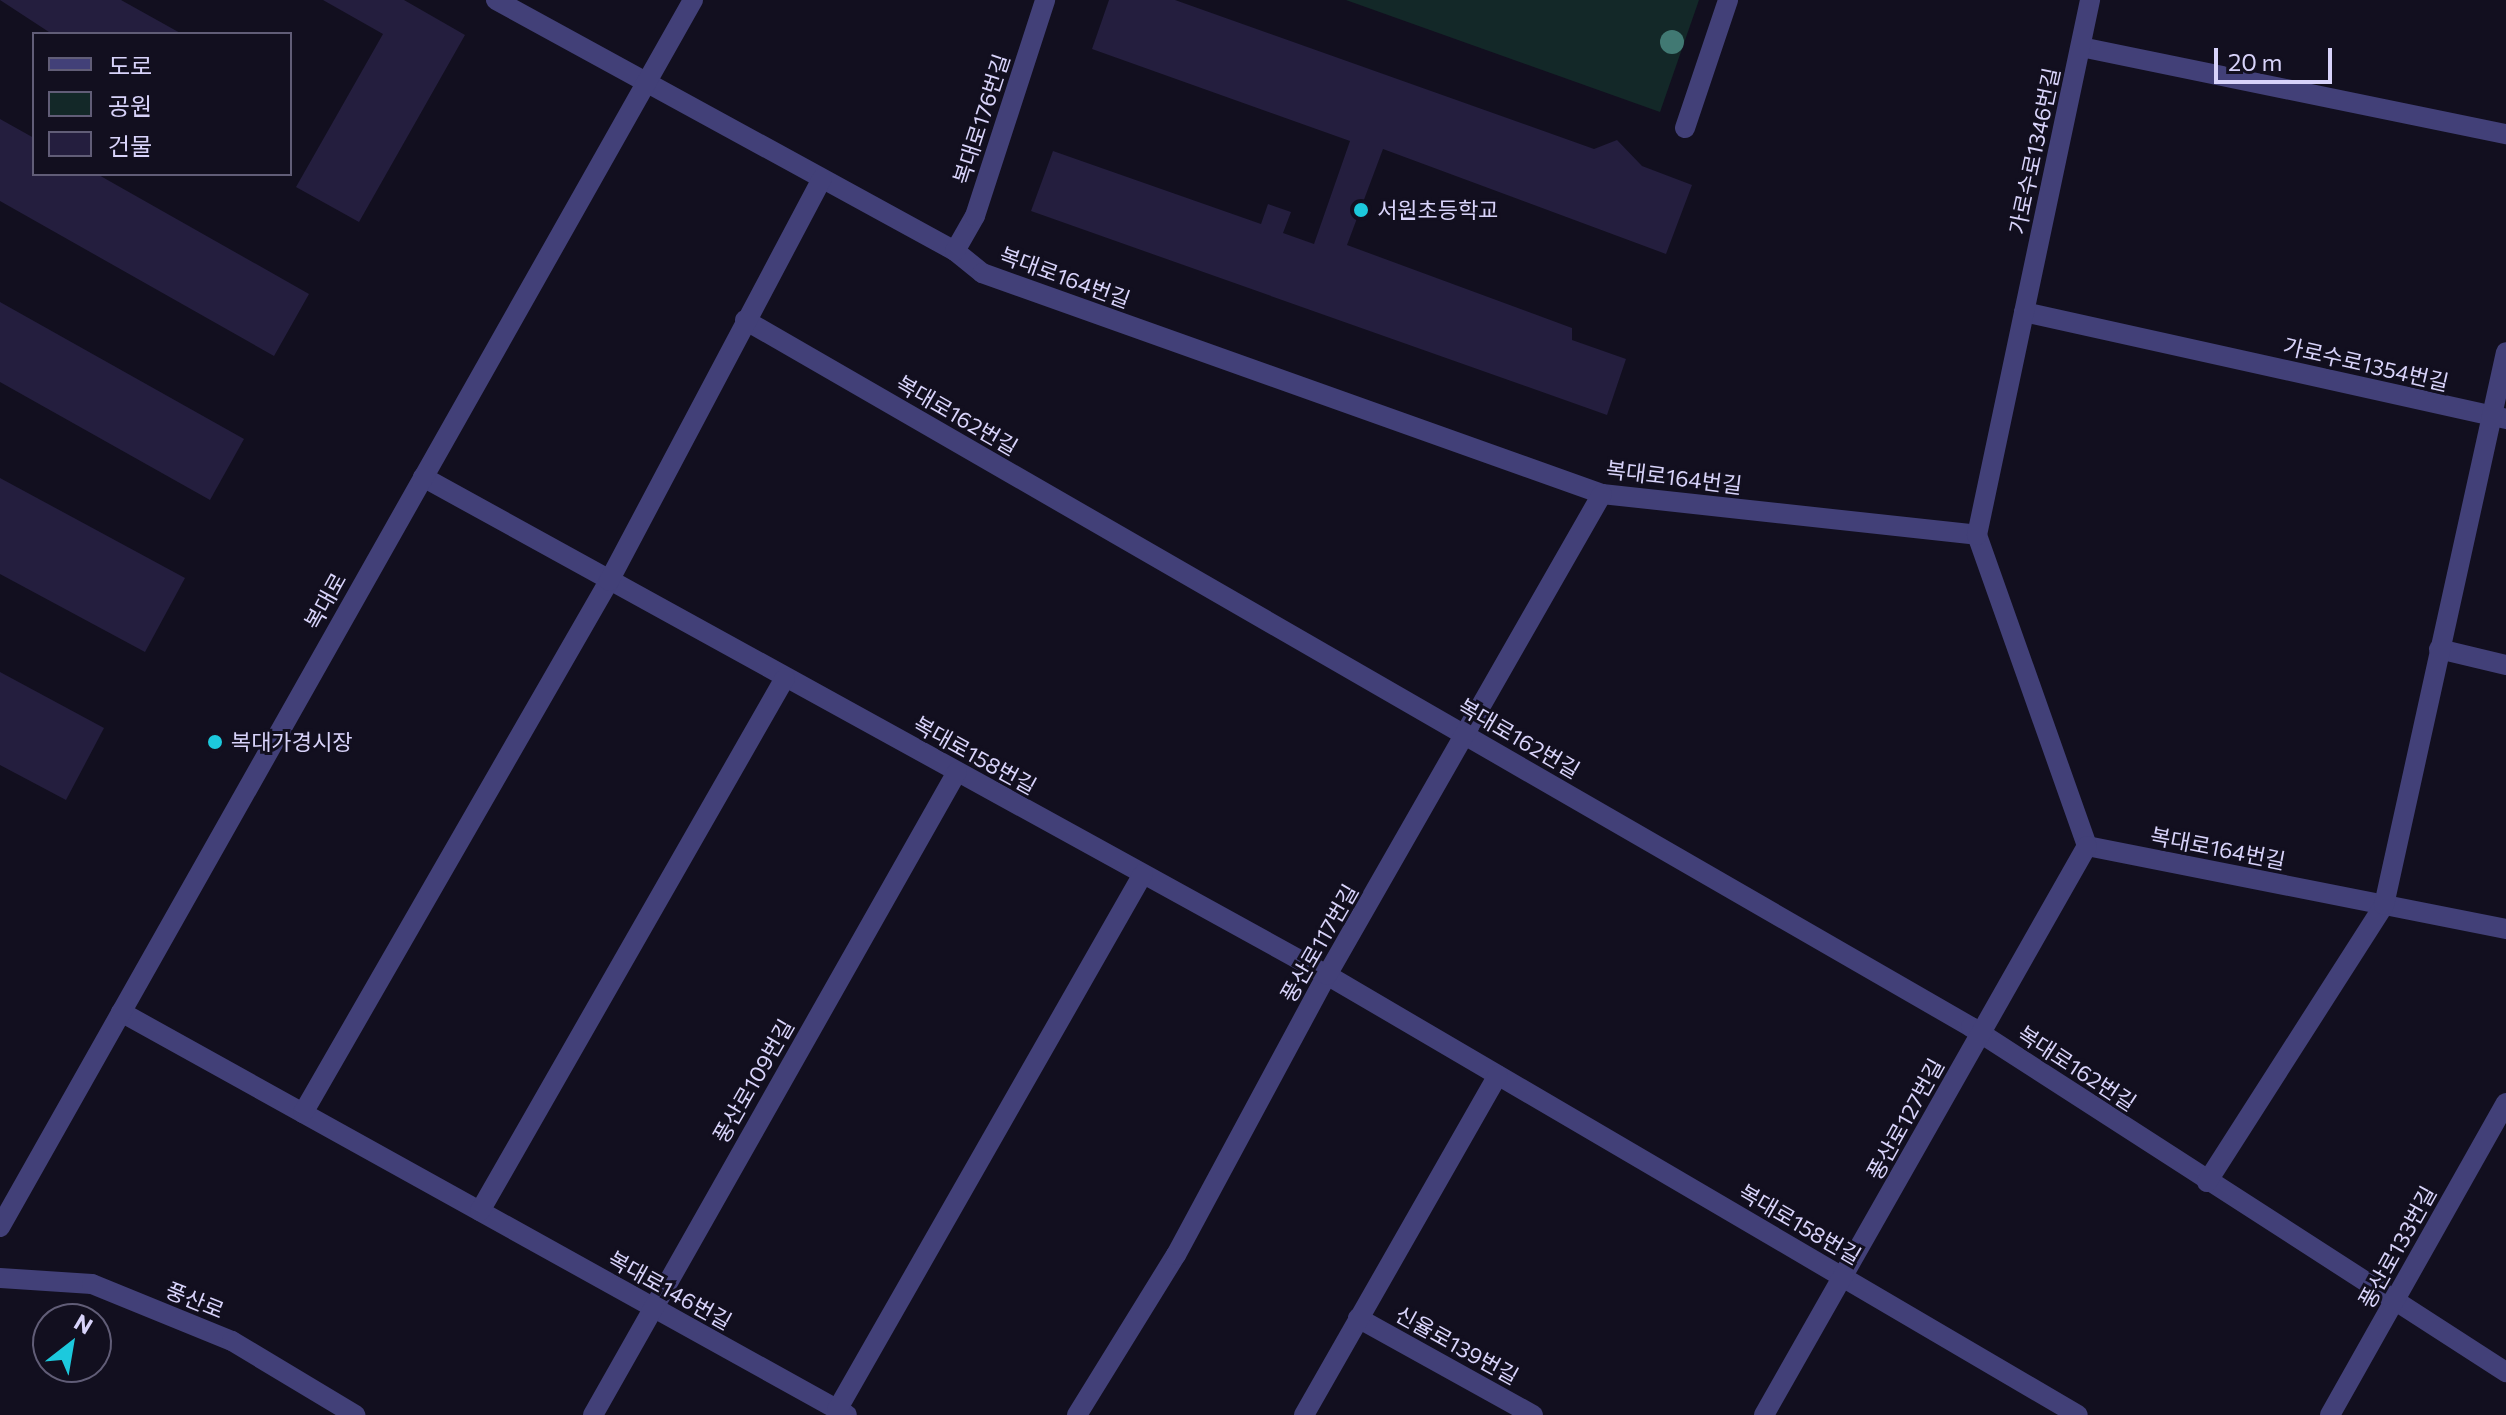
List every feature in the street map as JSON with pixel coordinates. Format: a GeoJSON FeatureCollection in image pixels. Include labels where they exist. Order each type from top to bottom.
{"type":"FeatureCollection","features":[{"type":"Feature","properties":{"kind":"street","name":"복대로164번길"},"geometry":{"type":"LineString","coordinates":[[496,0],[955,251],[982,273],[1602,494],[1977,535]]}},
{"type":"Feature","properties":{"kind":"street","name":"복대로"},"geometry":{"type":"LineString","coordinates":[[0,1227],[693,0]]}},
{"type":"Feature","properties":{"kind":"street","name":"복대로176번길"},"geometry":{"type":"LineString","coordinates":[[955,251],[975,216],[1045,0]]}},
{"type":"Feature","properties":{"kind":"street"},"geometry":{"type":"LineString","coordinates":[[1685,128],[1728,0]]}},
{"type":"Feature","properties":{"kind":"street","name":"가로수로1346번길"},"geometry":{"type":"LineString","coordinates":[[1977,535],[2090,0]]}},
{"type":"Feature","properties":{"kind":"street"},"geometry":{"type":"LineString","coordinates":[[2081,47],[2506,134]]}},
{"type":"Feature","properties":{"kind":"street"},"geometry":{"type":"LineString","coordinates":[[303,1113],[609,581],[822,179]]}},
{"type":"Feature","properties":{"kind":"street","name":"가로수로1354번길"},"geometry":{"type":"LineString","coordinates":[[2024,312],[2498,418]]}},
{"type":"Feature","properties":{"kind":"street","name":"복대로162번길"},"geometry":{"type":"LineString","coordinates":[[745,320],[1980,1033],[2393,1304],[2506,1372]]}},
{"type":"Feature","properties":{"kind":"street"},"geometry":{"type":"LineString","coordinates":[[2207,1182],[2384,905],[2439,649],[2498,418],[2506,352]]}},
{"type":"Feature","properties":{"kind":"street","name":"복대로158번길"},"geometry":{"type":"LineString","coordinates":[[423,477],[1327,975],[2078,1415]]}},
{"type":"Feature","properties":{"kind":"street","name":"풍산로117번길"},"geometry":{"type":"LineString","coordinates":[[1077,1415],[1176,1255],[1327,975],[1467,736],[1602,494]]}},
{"type":"Feature","properties":{"kind":"street"},"geometry":{"type":"LineString","coordinates":[[1977,535],[2087,846]]}},
{"type":"Feature","properties":{"kind":"street"},"geometry":{"type":"LineString","coordinates":[[2439,649],[2506,665]]}},
{"type":"Feature","properties":{"kind":"street"},"geometry":{"type":"LineString","coordinates":[[480,1211],[785,678]]}},
{"type":"Feature","properties":{"kind":"street","name":"풍산로109번길"},"geometry":{"type":"LineString","coordinates":[[593,1415],[957,772]]}},
{"type":"Feature","properties":{"kind":"street","name":"복대로164번길"},"geometry":{"type":"LineString","coordinates":[[2087,846],[2506,929]]}},
{"type":"Feature","properties":{"kind":"street","name":"풍산로127번길"},"geometry":{"type":"LineString","coordinates":[[1764,1415],[2087,846]]}},
{"type":"Feature","properties":{"kind":"street","name":"복대로146번길"},"geometry":{"type":"LineString","coordinates":[[121,1012],[842,1412],[1143,874]]}},
{"type":"Feature","properties":{"kind":"street"},"geometry":{"type":"LineString","coordinates":[[1304,1415],[1498,1075]]}},
{"type":"Feature","properties":{"kind":"street","name":"풍산로133번길"},"geometry":{"type":"LineString","coordinates":[[2330,1415],[2506,1103]]}},
{"type":"Feature","properties":{"kind":"street","name":"풍산로"},"geometry":{"type":"LineString","coordinates":[[0,1278],[92,1284],[232,1341],[355,1415]]}},
{"type":"Feature","properties":{"kind":"street","name":"신율로139번길"},"geometry":{"type":"LineString","coordinates":[[1358,1318],[1533,1415]]}},
{"type":"Feature","properties":{"kind":"green space"},"geometry":{"type":"Polygon","coordinates":[[[1346,0],[1699,0],[1660,112],[1346,0]]]}},
{"type":"Feature","properties":{"kind":"building"},"geometry":{"type":"Polygon","coordinates":[[[0,0],[121,0],[178,32],[49,32],[0,0]]]}},
{"type":"Feature","properties":{"kind":"building"},"geometry":{"type":"Polygon","coordinates":[[[323,0],[404,0],[465,35],[359,222],[296,187],[383,34],[323,0]]]}},
{"type":"Feature","properties":{"kind":"building"},"geometry":{"type":"Polygon","coordinates":[[[1109,0],[1175,0],[1594,149],[1617,140],[1642,166],[1692,185],[1666,254],[1383,149],[1347,245],[1572,328],[1572,340],[1626,359],[1607,415],[1031,211],[1053,151],[1261,224],[1268,204],[1291,212],[1283,233],[1314,244],[1350,141],[1092,49],[1109,0]]]}},
{"type":"Feature","properties":{"kind":"building"},"geometry":{"type":"Polygon","coordinates":[[[0,119],[32,137],[32,176],[101,176],[309,294],[274,356],[0,201],[0,119]]]}},
{"type":"Feature","properties":{"kind":"building"},"geometry":{"type":"Polygon","coordinates":[[[0,302],[244,439],[210,500],[0,382],[0,302]]]}},
{"type":"Feature","properties":{"kind":"building"},"geometry":{"type":"Polygon","coordinates":[[[0,478],[185,578],[145,652],[0,574],[0,478]]]}},
{"type":"Feature","properties":{"kind":"building"},"geometry":{"type":"Polygon","coordinates":[[[0,672],[104,728],[66,800],[0,765],[0,672]]]}},
{"type":"Feature","properties":{"kind":"place","name":"서원초등학교"},"geometry":{"type":"Point","coordinates":[1361,210]}},
{"type":"Feature","properties":{"kind":"place","name":"복대가경시장"},"geometry":{"type":"Point","coordinates":[215,742]}}]}
